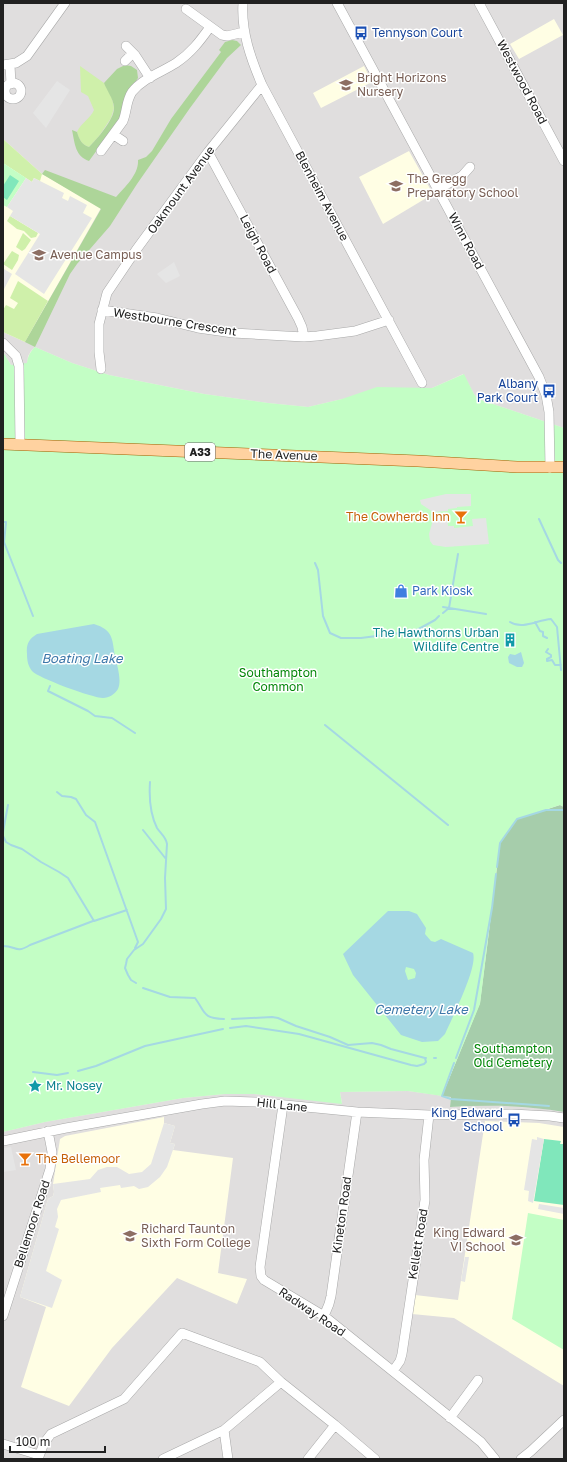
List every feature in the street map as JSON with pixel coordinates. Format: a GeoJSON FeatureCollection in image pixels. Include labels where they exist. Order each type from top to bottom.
{"type":"FeatureCollection","features":[{"type":"Feature","properties":{"kind":"main road","name":"The Avenue"},"geometry":{"type":"LineString","coordinates":[[3,444],[564,468]]}},
{"type":"Feature","properties":{"kind":"street"},"geometry":{"type":"LineString","coordinates":[[11,84],[6,65],[20,62],[31,52],[65,3]]}},
{"type":"Feature","properties":{"kind":"street","name":"Blenheim Avenue"},"geometry":{"type":"LineString","coordinates":[[243,3],[244,32],[262,85],[422,383]]}},
{"type":"Feature","properties":{"kind":"street","name":"Winn Road"},"geometry":{"type":"LineString","coordinates":[[338,3],[539,377],[550,412],[550,468]]}},
{"type":"Feature","properties":{"kind":"street","name":"Westwood Road"},"geometry":{"type":"LineString","coordinates":[[479,3],[564,161]]}},
{"type":"Feature","properties":{"kind":"street"},"geometry":{"type":"LineString","coordinates":[[192,10],[210,27],[222,35],[227,36],[244,32]]}},
{"type":"Feature","properties":{"kind":"street"},"geometry":{"type":"LineString","coordinates":[[101,151],[114,135],[125,116],[127,100],[130,95],[140,84],[188,54],[199,43],[210,27]]}},
{"type":"Feature","properties":{"kind":"street"},"geometry":{"type":"LineString","coordinates":[[125,61],[130,49],[150,78]]}},
{"type":"Feature","properties":{"kind":"street","name":"Oakmount Avenue"},"geometry":{"type":"LineString","coordinates":[[101,369],[98,336],[102,310],[107,292],[208,152],[262,85]]}},
{"type":"Feature","properties":{"kind":"street"},"geometry":{"type":"LineString","coordinates":[[114,135],[123,141]]}},
{"type":"Feature","properties":{"kind":"street","name":"Leigh Road"},"geometry":{"type":"LineString","coordinates":[[208,152],[298,318],[304,337]]}},
{"type":"Feature","properties":{"kind":"street"},"geometry":{"type":"LineString","coordinates":[[438,189],[462,176],[470,167]]}},
{"type":"Feature","properties":{"kind":"street","name":"Westbourne Crescent"},"geometry":{"type":"LineString","coordinates":[[102,310],[157,318],[198,328],[232,333],[304,337],[355,331],[389,320]]}},
{"type":"Feature","properties":{"kind":"street"},"geometry":{"type":"LineString","coordinates":[[3,344],[16,356],[19,366],[20,444]]}},
{"type":"Feature","properties":{"kind":"street","name":"Hill Lane"},"geometry":{"type":"LineString","coordinates":[[3,1141],[48,1131],[212,1102],[226,1101],[255,1102],[357,1112],[506,1114],[564,1118]]}},
{"type":"Feature","properties":{"kind":"street","name":"Radway Road"},"geometry":{"type":"LineString","coordinates":[[282,1105],[260,1271],[264,1280],[324,1316],[480,1442],[495,1459]]}},
{"type":"Feature","properties":{"kind":"street","name":"Kineton Road"},"geometry":{"type":"LineString","coordinates":[[324,1316],[331,1296],[357,1112]]}},
{"type":"Feature","properties":{"kind":"street","name":"Kellett Road"},"geometry":{"type":"LineString","coordinates":[[393,1371],[400,1361],[403,1348],[425,1200],[424,1160],[429,1114]]}},
{"type":"Feature","properties":{"kind":"street","name":"Bellemoor Road"},"geometry":{"type":"LineString","coordinates":[[3,1316],[50,1169],[52,1152],[48,1131]]}},
{"type":"Feature","properties":{"kind":"street"},"geometry":{"type":"LineString","coordinates":[[3,1444],[39,1457],[44,1444],[51,1434],[124,1399],[182,1333],[260,1362],[281,1382],[375,1459]]}},
{"type":"Feature","properties":{"kind":"street"},"geometry":{"type":"LineString","coordinates":[[450,1418],[478,1380]]}},
{"type":"Feature","properties":{"kind":"street"},"geometry":{"type":"LineString","coordinates":[[163,1459],[224,1430],[281,1382]]}},
{"type":"Feature","properties":{"kind":"street"},"geometry":{"type":"LineString","coordinates":[[521,1459],[563,1423]]}},
{"type":"Feature","properties":{"kind":"street"},"geometry":{"type":"LineString","coordinates":[[308,1459],[335,1425]]}},
{"type":"Feature","properties":{"kind":"street"},"geometry":{"type":"LineString","coordinates":[[224,1430],[228,1459]]}},
{"type":"Feature","properties":{"kind":"shaded area"},"geometry":{"type":"Polygon","coordinates":[[[3,3],[564,3],[564,428],[478,399],[463,374],[432,388],[416,388],[342,399],[308,407],[204,394],[109,375],[72,363],[35,347],[28,356],[27,364],[11,365],[3,352],[3,3]]]}},
{"type":"Feature","properties":{"kind":"shaded area"},"geometry":{"type":"Polygon","coordinates":[[[554,19],[563,35],[519,59],[510,44],[554,19]]]}},
{"type":"Feature","properties":{"kind":"shaded area","name":"Bright Horizons Nursery"},"geometry":{"type":"Polygon","coordinates":[[[364,66],[372,82],[321,108],[313,93],[364,66]]]}},
{"type":"Feature","properties":{"kind":"shaded area"},"geometry":{"type":"Polygon","coordinates":[[[57,81],[70,90],[46,128],[33,113],[57,81]]]}},
{"type":"Feature","properties":{"kind":"shaded area","name":"Avenue Campus"},"geometry":{"type":"Polygon","coordinates":[[[3,139],[42,174],[101,208],[25,342],[3,332],[3,139]]]}},
{"type":"Feature","properties":{"kind":"shaded area","name":"The Gregg Preparatory School"},"geometry":{"type":"Polygon","coordinates":[[[409,151],[433,194],[383,224],[359,177],[409,151]]]}},
{"type":"Feature","properties":{"kind":"shaded area"},"geometry":{"type":"Polygon","coordinates":[[[26,178],[32,182],[34,178],[64,193],[62,198],[68,201],[70,196],[87,205],[83,213],[92,218],[44,294],[15,274],[40,234],[10,216],[13,211],[7,207],[26,178]]]}},
{"type":"Feature","properties":{"kind":"shaded area"},"geometry":{"type":"Polygon","coordinates":[[[174,262],[180,276],[166,283],[157,274],[174,262]]]}},
{"type":"Feature","properties":{"kind":"shaded area"},"geometry":{"type":"Polygon","coordinates":[[[4,269],[12,274],[3,291],[3,270],[4,269]]]}},
{"type":"Feature","properties":{"kind":"shaded area"},"geometry":{"type":"Polygon","coordinates":[[[446,494],[471,494],[471,506],[457,507],[448,509],[448,511],[433,512],[421,504],[420,500],[446,494]]]}},
{"type":"Feature","properties":{"kind":"shaded area"},"geometry":{"type":"Polygon","coordinates":[[[435,513],[440,516],[447,515],[448,526],[454,526],[454,528],[473,526],[472,519],[486,518],[489,544],[446,547],[433,545],[430,541],[429,534],[435,513]]]}},
{"type":"Feature","properties":{"kind":"shaded area"},"geometry":{"type":"Polygon","coordinates":[[[408,1091],[451,1097],[450,1107],[490,1105],[549,1109],[564,1112],[564,1459],[3,1459],[3,1132],[45,1122],[183,1098],[225,1094],[254,1094],[342,1103],[340,1092],[408,1091]]]}},
{"type":"Feature","properties":{"kind":"shaded area","name":"Richard Taunton Sixth Form College"},"geometry":{"type":"Polygon","coordinates":[[[164,1117],[164,1123],[175,1126],[170,1143],[175,1144],[173,1150],[233,1158],[218,1273],[247,1279],[237,1304],[177,1278],[112,1348],[69,1406],[21,1387],[46,1307],[20,1297],[48,1199],[53,1196],[53,1184],[60,1139],[65,1136],[164,1117]]]}},
{"type":"Feature","properties":{"kind":"shaded area","name":"King Edward VI School"},"geometry":{"type":"Polygon","coordinates":[[[485,1121],[539,1123],[564,1127],[564,1386],[454,1318],[412,1314],[415,1295],[458,1300],[485,1121]]]}},
{"type":"Feature","properties":{"kind":"shaded area"},"geometry":{"type":"Polygon","coordinates":[[[164,1123],[175,1126],[170,1143],[175,1144],[167,1167],[160,1177],[148,1187],[139,1189],[134,1186],[121,1188],[120,1185],[100,1188],[101,1192],[61,1200],[57,1209],[58,1217],[55,1227],[59,1229],[46,1271],[62,1280],[52,1308],[20,1297],[48,1199],[53,1196],[53,1184],[90,1179],[98,1170],[107,1167],[117,1167],[129,1174],[142,1172],[151,1164],[164,1123]]]}},
{"type":"Feature","properties":{"kind":"shaded area"},"geometry":{"type":"Polygon","coordinates":[[[537,1137],[544,1139],[533,1203],[528,1201],[529,1191],[524,1190],[532,1139],[537,1140],[537,1137]]]}},
{"type":"Feature","properties":{"kind":"shaded area"},"geometry":{"type":"Polygon","coordinates":[[[11,1147],[16,1170],[3,1172],[3,1148],[11,1147]]]}},
{"type":"Feature","properties":{"kind":"shaded area"},"geometry":{"type":"Polygon","coordinates":[[[539,1204],[564,1208],[564,1214],[538,1209],[539,1204]]]}},
{"type":"Feature","properties":{"kind":"shaded area"},"geometry":{"type":"Polygon","coordinates":[[[465,1257],[469,1257],[465,1282],[461,1281],[465,1257]]]}},
{"type":"Feature","properties":{"kind":"green space"},"geometry":{"type":"Polygon","coordinates":[[[232,40],[237,41],[241,45],[227,58],[137,184],[110,226],[70,274],[35,347],[25,342],[101,209],[42,174],[45,170],[116,197],[134,175],[138,165],[138,160],[146,157],[152,151],[171,119],[221,52],[219,50],[225,42],[232,40]]]}},
{"type":"Feature","properties":{"kind":"green space"},"geometry":{"type":"Polygon","coordinates":[[[125,65],[131,66],[137,70],[138,78],[126,95],[122,116],[89,161],[84,159],[76,149],[72,130],[77,132],[84,145],[89,147],[101,134],[109,123],[114,112],[111,98],[104,83],[117,69],[125,65]]]}},
{"type":"Feature","properties":{"kind":"green space"},"geometry":{"type":"Polygon","coordinates":[[[80,66],[104,83],[112,98],[114,108],[111,118],[99,136],[89,147],[84,145],[77,132],[94,110],[88,96],[81,92],[80,66]]]}},
{"type":"Feature","properties":{"kind":"green space"},"geometry":{"type":"Polygon","coordinates":[[[3,139],[42,174],[40,181],[34,178],[32,182],[3,163],[3,139]]]}},
{"type":"Feature","properties":{"kind":"green space"},"geometry":{"type":"Polygon","coordinates":[[[3,163],[26,178],[7,207],[3,205],[3,163]]]}},
{"type":"Feature","properties":{"kind":"green space"},"geometry":{"type":"Polygon","coordinates":[[[10,175],[19,181],[7,200],[3,197],[3,186],[10,175]]]}},
{"type":"Feature","properties":{"kind":"green space"},"geometry":{"type":"Polygon","coordinates":[[[10,216],[38,233],[36,237],[31,238],[24,231],[17,229],[7,221],[10,216]]]}},
{"type":"Feature","properties":{"kind":"green space"},"geometry":{"type":"Polygon","coordinates":[[[23,233],[31,240],[22,251],[16,247],[23,233]]]}},
{"type":"Feature","properties":{"kind":"green space"},"geometry":{"type":"Polygon","coordinates":[[[12,251],[19,255],[18,260],[12,270],[3,264],[12,251]]]}},
{"type":"Feature","properties":{"kind":"green space"},"geometry":{"type":"Polygon","coordinates":[[[18,281],[48,301],[25,342],[3,332],[3,310],[6,305],[14,309],[18,303],[10,298],[18,281]]]}},
{"type":"Feature","properties":{"kind":"green space","name":"Southampton Common"},"geometry":{"type":"Polygon","coordinates":[[[35,347],[72,363],[109,375],[204,394],[308,407],[342,399],[377,387],[432,388],[464,374],[478,399],[564,428],[564,807],[560,805],[517,819],[500,843],[480,1004],[442,1096],[408,1091],[340,1092],[342,1104],[254,1094],[225,1094],[183,1098],[45,1122],[3,1132],[3,352],[11,365],[27,363],[30,354],[35,347]]]}},
{"type":"Feature","properties":{"kind":"green space","name":"Southampton Old Cemetery"},"geometry":{"type":"Polygon","coordinates":[[[560,805],[564,807],[564,1112],[507,1106],[450,1107],[451,1097],[442,1096],[480,1003],[500,843],[517,819],[560,805]]]}},
{"type":"Feature","properties":{"kind":"green space"},"geometry":{"type":"Polygon","coordinates":[[[544,1139],[561,1141],[560,1144],[564,1144],[564,1205],[534,1201],[544,1139]]]}},
{"type":"Feature","properties":{"kind":"green space"},"geometry":{"type":"Polygon","coordinates":[[[528,1213],[564,1220],[564,1350],[512,1319],[528,1213]]]}},
{"type":"Feature","properties":{"kind":"water","name":"Boating Lake"},"geometry":{"type":"Polygon","coordinates":[[[94,624],[105,629],[112,640],[120,681],[118,689],[114,694],[103,698],[89,695],[54,683],[32,671],[28,663],[27,647],[30,640],[34,636],[37,634],[94,624]]]}},
{"type":"Feature","properties":{"kind":"water"},"geometry":{"type":"Polygon","coordinates":[[[521,652],[524,663],[522,667],[517,667],[509,663],[508,657],[510,654],[515,655],[521,652]]]}},
{"type":"Feature","properties":{"kind":"water","name":"Cemetery Lake"},"geometry":{"type":"Polygon","coordinates":[[[388,911],[409,911],[417,914],[426,928],[425,934],[431,941],[435,942],[441,939],[473,953],[474,960],[464,993],[445,1034],[438,1041],[422,1042],[401,1035],[353,975],[343,954],[388,911]],[[406,967],[405,971],[408,980],[415,978],[416,973],[414,969],[406,967]]]}},
{"type":"Feature","properties":{"kind":"waterway"},"geometry":{"type":"LineString","coordinates":[[539,519],[558,560],[561,563]]}},
{"type":"Feature","properties":{"kind":"waterway"},"geometry":{"type":"LineString","coordinates":[[3,522],[6,522],[4,542],[33,616]]}},
{"type":"Feature","properties":{"kind":"waterway"},"geometry":{"type":"LineString","coordinates":[[443,613],[449,608],[458,554]]}},
{"type":"Feature","properties":{"kind":"waterway"},"geometry":{"type":"LineString","coordinates":[[315,563],[318,570],[323,616],[330,633],[341,638],[361,638],[415,631],[435,620],[439,616]]}},
{"type":"Feature","properties":{"kind":"waterway"},"geometry":{"type":"LineString","coordinates":[[443,607],[486,614]]}},
{"type":"Feature","properties":{"kind":"waterway"},"geometry":{"type":"LineString","coordinates":[[510,622],[525,625],[551,619],[557,627],[561,670]]}},
{"type":"Feature","properties":{"kind":"waterway"},"geometry":{"type":"LineString","coordinates":[[535,622],[540,631],[543,632],[543,636],[547,638]]}},
{"type":"Feature","properties":{"kind":"waterway"},"geometry":{"type":"LineString","coordinates":[[548,649],[546,652],[551,655],[551,657],[547,659],[547,661],[552,660],[555,665],[561,665]]}},
{"type":"Feature","properties":{"kind":"waterway"},"geometry":{"type":"LineString","coordinates":[[50,686],[48,691],[95,716],[112,718],[135,733]]}},
{"type":"Feature","properties":{"kind":"waterway"},"geometry":{"type":"LineString","coordinates":[[325,725],[448,825]]}},
{"type":"Feature","properties":{"kind":"waterway"},"geometry":{"type":"LineString","coordinates":[[136,983],[131,980],[125,968],[127,959],[134,950],[143,944],[161,919],[166,909],[165,878],[167,844],[157,828],[151,811],[150,782]]}},
{"type":"Feature","properties":{"kind":"waterway"},"geometry":{"type":"LineString","coordinates":[[57,792],[62,796],[76,799],[86,815],[95,822],[138,942],[135,948]]}},
{"type":"Feature","properties":{"kind":"waterway"},"geometry":{"type":"LineString","coordinates":[[3,832],[8,805]]}},
{"type":"Feature","properties":{"kind":"waterway"},"geometry":{"type":"LineString","coordinates":[[497,867],[500,843],[517,819],[546,810],[564,810]]}},
{"type":"Feature","properties":{"kind":"waterway"},"geometry":{"type":"LineString","coordinates":[[143,830],[166,859]]}},
{"type":"Feature","properties":{"kind":"waterway"},"geometry":{"type":"LineString","coordinates":[[3,836],[6,842],[22,849],[68,878],[94,921],[127,910]]}},
{"type":"Feature","properties":{"kind":"waterway"},"geometry":{"type":"LineString","coordinates":[[456,1058],[474,1010],[492,908],[496,874]]}},
{"type":"Feature","properties":{"kind":"waterway"},"geometry":{"type":"LineString","coordinates":[[3,946],[19,949],[25,948],[93,921]]}},
{"type":"Feature","properties":{"kind":"waterway"},"geometry":{"type":"LineString","coordinates":[[143,988],[170,997],[195,998],[205,1014],[224,1019]]}},
{"type":"Feature","properties":{"kind":"waterway"},"geometry":{"type":"LineString","coordinates":[[232,1019],[278,1018],[348,1045],[372,1043],[425,1058]]}},
{"type":"Feature","properties":{"kind":"waterway"},"geometry":{"type":"LineString","coordinates":[[230,1028],[246,1026],[299,1034],[417,1066],[424,1064],[426,1062],[426,1058]]}},
{"type":"Feature","properties":{"kind":"waterway"},"geometry":{"type":"LineString","coordinates":[[78,1071],[96,1066],[145,1046],[223,1029]]}},
{"type":"Feature","properties":{"kind":"waterway"},"geometry":{"type":"LineString","coordinates":[[454,1063],[442,1096],[451,1099],[549,1106]]}},
{"type":"Feature","properties":{"kind":"waterway"},"geometry":{"type":"LineString","coordinates":[[33,1072],[57,1075],[68,1073]]}},
{"type":"Feature","properties":{"kind":"place","name":"Tennyson Court"},"geometry":{"type":"Point","coordinates":[361,33]}},
{"type":"Feature","properties":{"kind":"place","name":"Bright Horizons Nursery"},"geometry":{"type":"Point","coordinates":[346,85]}},
{"type":"Feature","properties":{"kind":"place","name":"The Gregg Preparatory School"},"geometry":{"type":"Point","coordinates":[396,186]}},
{"type":"Feature","properties":{"kind":"place","name":"Avenue Campus"},"geometry":{"type":"Point","coordinates":[39,255]}},
{"type":"Feature","properties":{"kind":"place","name":"Albany Park Court"},"geometry":{"type":"Point","coordinates":[549,391]}},
{"type":"Feature","properties":{"kind":"place","name":"The Cowherds Inn"},"geometry":{"type":"Point","coordinates":[461,517]}},
{"type":"Feature","properties":{"kind":"place","name":"Park Kiosk"},"geometry":{"type":"Point","coordinates":[401,591]}},
{"type":"Feature","properties":{"kind":"place","name":"The Hawthorns Urban Wildlife Centre"},"geometry":{"type":"Point","coordinates":[510,640]}},
{"type":"Feature","properties":{"kind":"place","name":"Mr. Nosey"},"geometry":{"type":"Point","coordinates":[35,1086]}},
{"type":"Feature","properties":{"kind":"place","name":"King Edward School"},"geometry":{"type":"Point","coordinates":[514,1120]}},
{"type":"Feature","properties":{"kind":"place","name":"The Bellemoor"},"geometry":{"type":"Point","coordinates":[25,1159]}},
{"type":"Feature","properties":{"kind":"place","name":"Richard Taunton Sixth Form College"},"geometry":{"type":"Point","coordinates":[130,1236]}},
{"type":"Feature","properties":{"kind":"place","name":"King Edward VI School"},"geometry":{"type":"Point","coordinates":[516,1240]}}]}
